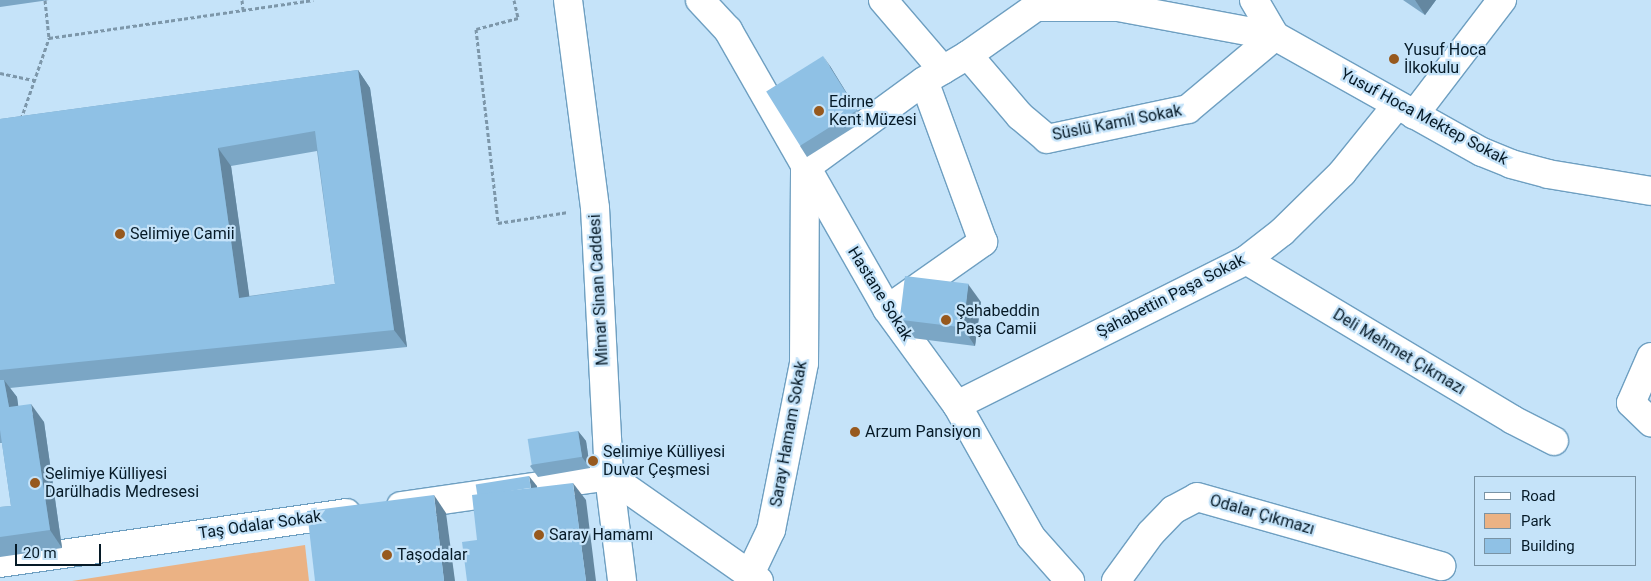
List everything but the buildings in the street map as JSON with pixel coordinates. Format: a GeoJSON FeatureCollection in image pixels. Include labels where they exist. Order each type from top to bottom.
{"type":"FeatureCollection","features":[{"type":"Feature","properties":{"kind":"street","name":"Mimar Sinan Caddesi"},"geometry":{"type":"LineString","coordinates":[[568,0],[595,208],[609,476],[622,581]]}},
{"type":"Feature","properties":{"kind":"street","name":"Hastane Sokak"},"geometry":{"type":"LineString","coordinates":[[700,0],[728,30],[887,309],[957,404],[1030,537],[1070,581]]}},
{"type":"Feature","properties":{"kind":"street"},"geometry":{"type":"LineString","coordinates":[[882,0],[934,75],[983,242],[887,309]]}},
{"type":"Feature","properties":{"kind":"street"},"geometry":{"type":"LineString","coordinates":[[1254,0],[1275,36]]}},
{"type":"Feature","properties":{"kind":"street","name":"Şahabettin Paşa Sokak"},"geometry":{"type":"LineString","coordinates":[[957,404],[1246,260],[1282,232],[1406,110],[1502,0]]}},
{"type":"Feature","properties":{"kind":"street"},"geometry":{"type":"LineString","coordinates":[[805,168],[934,75],[1036,7],[1118,7],[1275,36]]}},
{"type":"Feature","properties":{"kind":"street","name":"Süslü Kamil Sokak"},"geometry":{"type":"LineString","coordinates":[[968,54],[1020,116],[1047,140],[1188,109],[1275,36]]}},
{"type":"Feature","properties":{"kind":"street","name":"Yusuf Hoca Mektep Sokak"},"geometry":{"type":"LineString","coordinates":[[1275,36],[1406,110],[1511,164],[1651,191]]}},
{"type":"Feature","properties":{"kind":"street","name":"Saray Hamam Sokak"},"geometry":{"type":"LineString","coordinates":[[755,578],[771,530],[804,363],[805,168]]}},
{"type":"Feature","properties":{"kind":"street","name":"Deli Mehmet Çıkmazı"},"geometry":{"type":"LineString","coordinates":[[1246,260],[1513,420],[1554,441]]}},
{"type":"Feature","properties":{"kind":"street"},"geometry":{"type":"LineString","coordinates":[[1651,358],[1631,403],[1651,422]]}},
{"type":"Feature","properties":{"kind":"street"},"geometry":{"type":"LineString","coordinates":[[609,476],[755,578]]}},
{"type":"Feature","properties":{"kind":"street","name":"Taş Odalar Sokak"},"geometry":{"type":"LineString","coordinates":[[0,563],[609,476]]}},
{"type":"Feature","properties":{"kind":"street","name":"Odalar Çıkmazı"},"geometry":{"type":"LineString","coordinates":[[1116,581],[1151,533],[1173,510],[1197,497],[1441,566]]}},
{"type":"Feature","properties":{"kind":"path"},"geometry":{"type":"LineString","coordinates":[[18,127],[49,38],[45,0]]}},
{"type":"Feature","properties":{"kind":"path"},"geometry":{"type":"LineString","coordinates":[[242,0],[243,10]]}},
{"type":"Feature","properties":{"kind":"path"},"geometry":{"type":"LineString","coordinates":[[49,38],[313,0]]}},
{"type":"Feature","properties":{"kind":"path"},"geometry":{"type":"LineString","coordinates":[[514,0],[518,18],[476,29],[498,223],[595,208]]}},
{"type":"Feature","properties":{"kind":"path"},"geometry":{"type":"LineString","coordinates":[[0,73],[34,80]]}},
{"type":"Feature","properties":{"kind":"green space"},"geometry":{"type":"Polygon","coordinates":[[[305,545],[309,581],[72,581],[305,545]]]}},
{"type":"Feature","properties":{"kind":"place","name":"Yusuf Hoca İlkokulu"},"geometry":{"type":"Point","coordinates":[1394,59]}},
{"type":"Feature","properties":{"kind":"place","name":"Edirne Kent Müzesi"},"geometry":{"type":"Point","coordinates":[819,111]}},
{"type":"Feature","properties":{"kind":"place","name":"Selimiye Camii"},"geometry":{"type":"Point","coordinates":[120,234]}},
{"type":"Feature","properties":{"kind":"place","name":"Şehabeddin Paşa Camii"},"geometry":{"type":"Point","coordinates":[946,320]}},
{"type":"Feature","properties":{"kind":"place","name":"Arzum Pansiyon"},"geometry":{"type":"Point","coordinates":[855,432]}},
{"type":"Feature","properties":{"kind":"place","name":"Selimiye Külliyesi Duvar Çeşmesi"},"geometry":{"type":"Point","coordinates":[593,461]}},
{"type":"Feature","properties":{"kind":"place","name":"Selimiye Külliyesi Darülhadis Medresesi"},"geometry":{"type":"Point","coordinates":[35,483]}},
{"type":"Feature","properties":{"kind":"place","name":"Saray Hamamı"},"geometry":{"type":"Point","coordinates":[539,535]}},
{"type":"Feature","properties":{"kind":"place","name":"Taşodalar"},"geometry":{"type":"Point","coordinates":[387,555]}}]}
